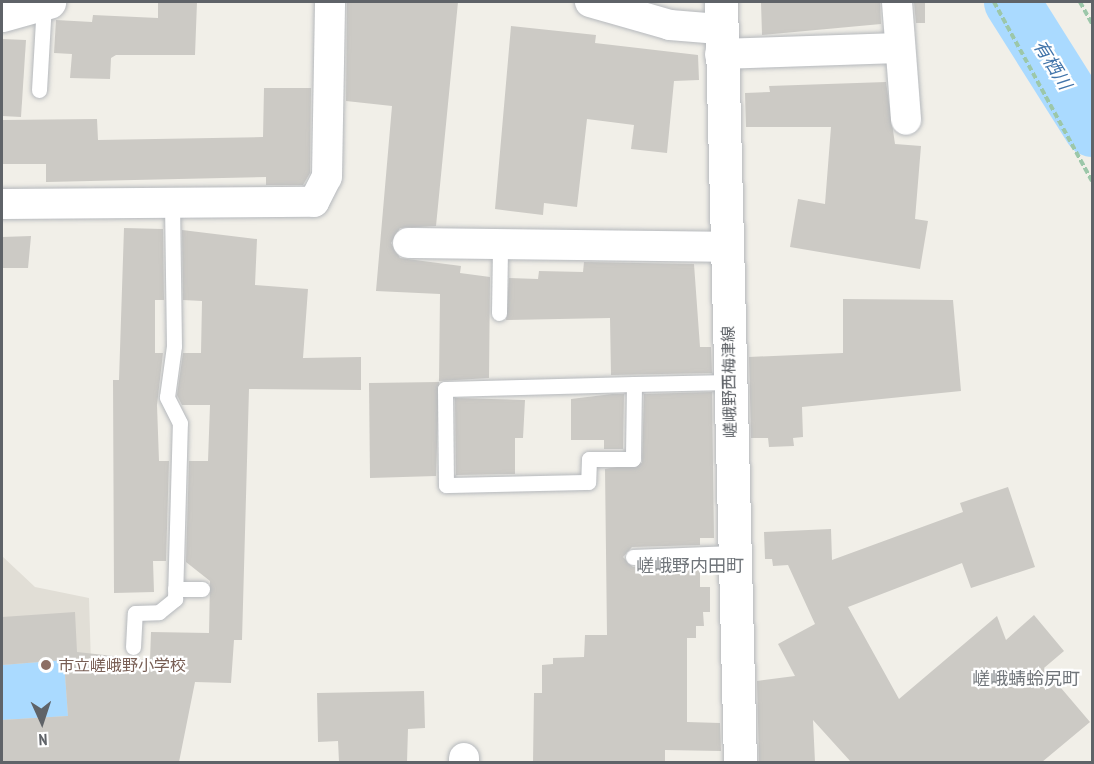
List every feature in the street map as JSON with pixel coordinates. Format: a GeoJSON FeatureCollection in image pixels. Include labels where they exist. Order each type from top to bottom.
{"type":"FeatureCollection","features":[{"type":"Feature","properties":{"kind":"main road"},"geometry":{"type":"LineString","coordinates":[[2,15],[46,2]]}},
{"type":"Feature","properties":{"kind":"main road","name":"嵯峨野西梅津線"},"geometry":{"type":"LineString","coordinates":[[720,28],[730,382],[732,553],[740,762]]}},
{"type":"Feature","properties":{"kind":"street"},"geometry":{"type":"LineString","coordinates":[[2,204],[314,202],[327,177],[330,2]]}},
{"type":"Feature","properties":{"kind":"street"},"geometry":{"type":"LineString","coordinates":[[590,2],[670,25],[720,28],[899,48]]}},
{"type":"Feature","properties":{"kind":"street"},"geometry":{"type":"LineString","coordinates":[[897,2],[906,120]]}},
{"type":"Feature","properties":{"kind":"street"},"geometry":{"type":"LineString","coordinates":[[408,243],[500,247],[725,247]]}},
{"type":"Feature","properties":{"kind":"lane"},"geometry":{"type":"LineString","coordinates":[[39,90],[46,2]]}},
{"type":"Feature","properties":{"kind":"lane"},"geometry":{"type":"LineString","coordinates":[[133,647],[135,613],[159,612],[175,599],[180,423],[167,397],[174,346],[172,202]]}},
{"type":"Feature","properties":{"kind":"lane"},"geometry":{"type":"LineString","coordinates":[[499,313],[500,247]]}},
{"type":"Feature","properties":{"kind":"lane"},"geometry":{"type":"LineString","coordinates":[[634,384],[633,459],[589,459],[588,482],[446,485],[445,389],[634,384],[730,382]]}},
{"type":"Feature","properties":{"kind":"lane"},"geometry":{"type":"LineString","coordinates":[[633,557],[732,553]]}},
{"type":"Feature","properties":{"kind":"lane"},"geometry":{"type":"LineString","coordinates":[[175,589],[202,589]]}},
{"type":"Feature","properties":{"kind":"path"},"geometry":{"type":"LineString","coordinates":[[994,2],[1092,181]]}},
{"type":"Feature","properties":{"kind":"path"},"geometry":{"type":"LineString","coordinates":[[1080,2],[1092,24]]}},
{"type":"Feature","properties":{"kind":"shaded area","name":"市立嵯峨野小学校"},"geometry":{"type":"Polygon","coordinates":[[[2,556],[35,587],[89,598],[93,731],[39,748],[2,745],[2,556]]]}},
{"type":"Feature","properties":{"kind":"water"},"geometry":{"type":"Polygon","coordinates":[[[64,660],[68,716],[2,720],[2,665],[64,660]]]}},
{"type":"Feature","properties":{"kind":"building"},"geometry":{"type":"Polygon","coordinates":[[[158,2],[197,2],[195,55],[116,55],[111,58],[110,79],[70,78],[72,54],[54,53],[56,20],[92,22],[93,15],[158,18],[158,2]]]}},
{"type":"Feature","properties":{"kind":"building"},"geometry":{"type":"Polygon","coordinates":[[[347,2],[458,2],[436,226],[400,228],[391,243],[400,258],[461,266],[460,273],[490,277],[489,378],[439,381],[440,294],[376,291],[392,106],[346,101],[347,2]]]}},
{"type":"Feature","properties":{"kind":"building"},"geometry":{"type":"Polygon","coordinates":[[[761,2],[880,2],[881,24],[762,35],[761,2]]]}},
{"type":"Feature","properties":{"kind":"building"},"geometry":{"type":"Polygon","coordinates":[[[914,2],[925,2],[925,23],[916,23],[914,2]]]}},
{"type":"Feature","properties":{"kind":"building"},"geometry":{"type":"Polygon","coordinates":[[[511,26],[596,35],[595,43],[698,55],[699,80],[674,81],[667,153],[631,149],[634,125],[587,119],[577,207],[544,203],[543,215],[495,209],[511,26]]]}},
{"type":"Feature","properties":{"kind":"building"},"geometry":{"type":"Polygon","coordinates":[[[2,39],[26,40],[21,117],[2,116],[2,39]]]}},
{"type":"Feature","properties":{"kind":"building"},"geometry":{"type":"Polygon","coordinates":[[[886,82],[895,144],[921,146],[915,219],[928,221],[920,269],[790,247],[798,199],[825,204],[831,127],[746,127],[745,93],[770,92],[769,86],[886,82]]]}},
{"type":"Feature","properties":{"kind":"building"},"geometry":{"type":"Polygon","coordinates":[[[264,88],[311,88],[310,173],[303,185],[266,185],[266,177],[46,182],[46,164],[2,164],[2,120],[97,119],[98,140],[263,137],[264,88]]]}},
{"type":"Feature","properties":{"kind":"building"},"geometry":{"type":"Polygon","coordinates":[[[124,228],[163,229],[164,300],[155,300],[155,353],[163,353],[157,405],[159,461],[169,461],[166,561],[153,561],[154,592],[114,593],[113,380],[119,380],[124,228]]]}},
{"type":"Feature","properties":{"kind":"building"},"geometry":{"type":"Polygon","coordinates":[[[182,230],[257,239],[255,285],[308,289],[303,358],[361,357],[361,390],[249,389],[242,640],[234,640],[231,683],[195,682],[179,762],[2,762],[2,720],[68,716],[64,660],[2,665],[2,617],[75,612],[77,652],[150,660],[151,632],[209,633],[210,581],[186,562],[189,461],[208,461],[210,405],[182,405],[177,395],[183,353],[201,353],[202,301],[183,300],[182,230]]]}},
{"type":"Feature","properties":{"kind":"building"},"geometry":{"type":"Polygon","coordinates":[[[31,236],[28,268],[2,268],[2,237],[31,236]]]}},
{"type":"Feature","properties":{"kind":"building"},"geometry":{"type":"Polygon","coordinates":[[[584,262],[694,264],[700,347],[711,347],[712,373],[611,375],[610,318],[506,320],[509,278],[538,279],[539,271],[583,272],[584,262]]]}},
{"type":"Feature","properties":{"kind":"building"},"geometry":{"type":"Polygon","coordinates":[[[843,299],[953,300],[961,391],[802,407],[803,437],[793,438],[794,446],[769,447],[768,438],[751,438],[749,357],[843,353],[843,299]]]}},
{"type":"Feature","properties":{"kind":"building"},"geometry":{"type":"Polygon","coordinates":[[[439,382],[436,476],[370,478],[369,383],[439,382]]]}},
{"type":"Feature","properties":{"kind":"building"},"geometry":{"type":"Polygon","coordinates":[[[712,392],[714,538],[700,538],[700,545],[632,547],[623,557],[633,567],[700,564],[700,587],[710,587],[710,612],[703,612],[704,626],[696,626],[696,638],[687,638],[687,722],[720,723],[721,751],[665,750],[665,762],[533,762],[534,693],[542,693],[542,665],[553,664],[553,658],[584,657],[585,635],[607,635],[605,469],[642,463],[644,394],[712,392]]]}},
{"type":"Feature","properties":{"kind":"building"},"geometry":{"type":"Polygon","coordinates":[[[624,394],[623,449],[604,449],[604,440],[571,440],[571,399],[624,394]]]}},
{"type":"Feature","properties":{"kind":"building"},"geometry":{"type":"Polygon","coordinates":[[[455,398],[525,400],[523,438],[515,438],[515,474],[456,475],[455,398]]]}},
{"type":"Feature","properties":{"kind":"building"},"geometry":{"type":"Polygon","coordinates":[[[1008,487],[1035,567],[971,588],[962,563],[848,607],[899,699],[997,616],[1006,640],[1034,615],[1064,651],[1044,668],[1090,722],[1042,762],[851,762],[813,720],[815,762],[759,762],[757,681],[795,676],[778,644],[815,624],[788,565],[773,566],[772,559],[765,559],[764,532],[831,529],[832,560],[963,512],[960,503],[1008,487]]]}},
{"type":"Feature","properties":{"kind":"building"},"geometry":{"type":"Polygon","coordinates":[[[424,691],[425,728],[408,729],[407,762],[339,762],[338,741],[318,742],[317,693],[424,691]]]}},
{"type":"Feature","properties":{"kind":"waterway","name":"有栖川"},"geometry":{"type":"LineString","coordinates":[[1012,2],[1092,129]]}},
{"type":"Feature","properties":{"kind":"place","name":"市立嵯峨野小学校"},"geometry":{"type":"Point","coordinates":[46,665]}},
{"type":"Feature","properties":{"kind":"district","name":"嵯峨野内田町"},"geometry":{"type":"Point","coordinates":[690,566]}},
{"type":"Feature","properties":{"kind":"district","name":"嵯峨蜻蛉尻町"},"geometry":{"type":"Point","coordinates":[1026,679]}}]}
